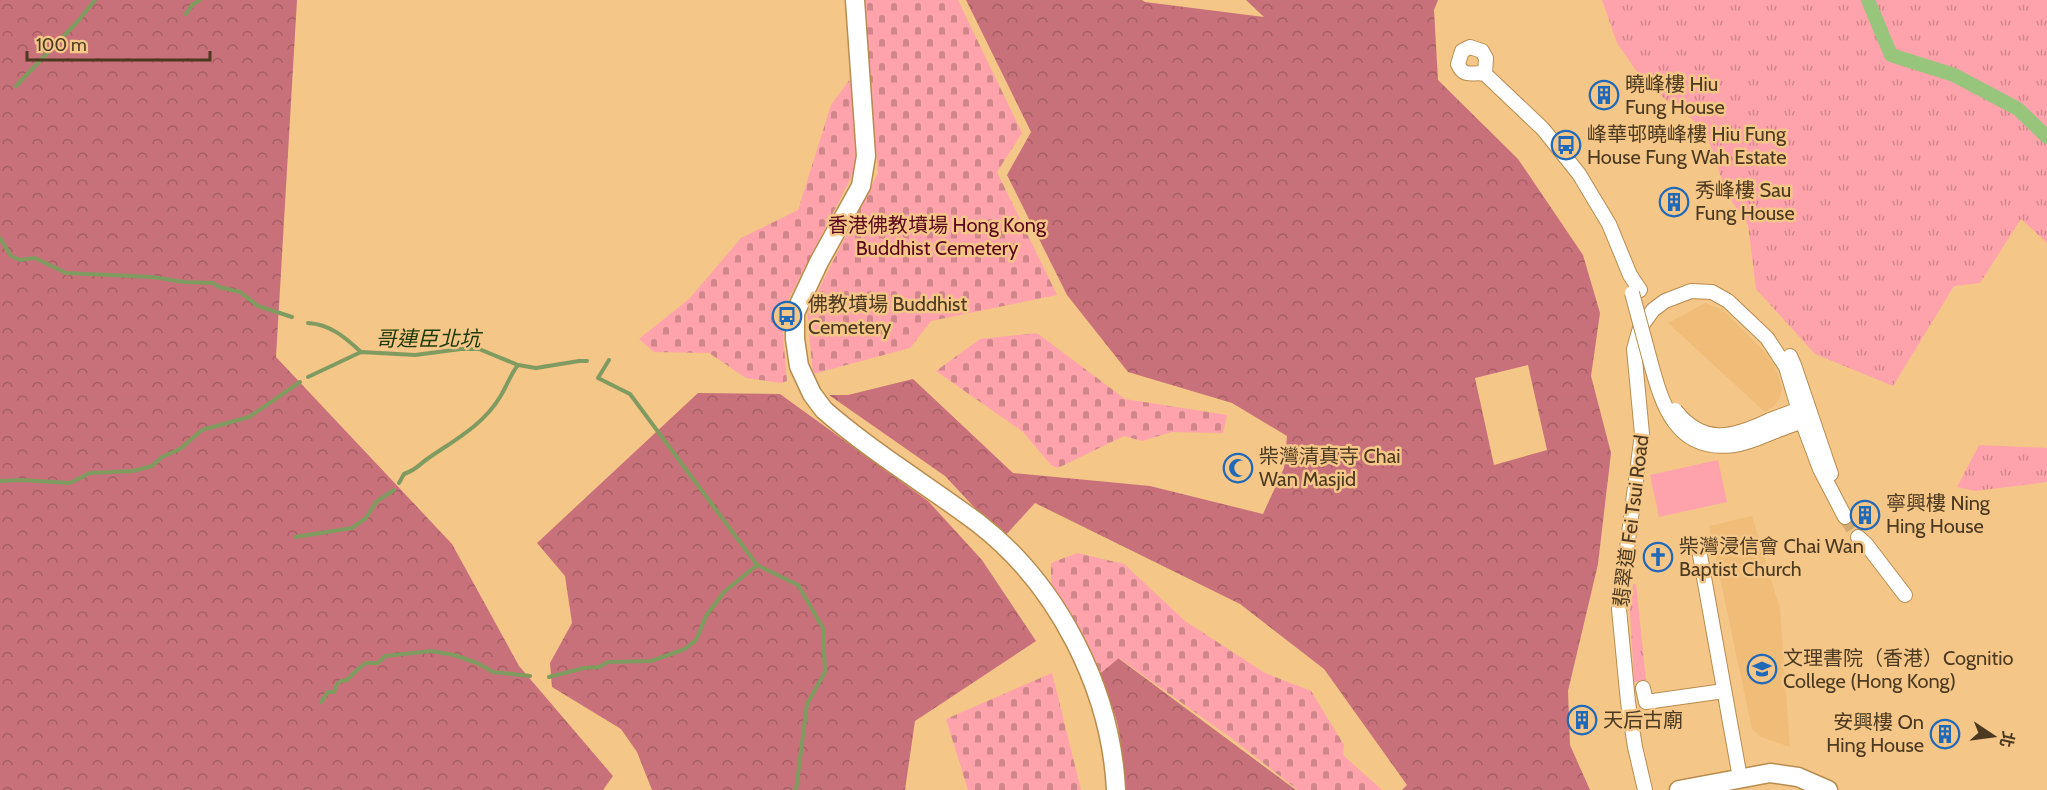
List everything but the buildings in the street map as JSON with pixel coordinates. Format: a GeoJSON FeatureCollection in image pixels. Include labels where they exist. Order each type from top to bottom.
{"type":"FeatureCollection","features":[{"type":"Feature","properties":{"kind":"street"},"geometry":{"type":"LineString","coordinates":[[855,0],[866,156],[861,186],[819,261],[795,313],[795,339],[799,366],[812,394],[824,410],[984,528],[1017,558],[1031,575],[1057,612],[1086,668],[1101,709],[1116,790]]}},
{"type":"Feature","properties":{"kind":"street"},"geometry":{"type":"LineString","coordinates":[[1487,76],[1543,129],[1579,174],[1609,224],[1631,278],[1640,290],[1667,393],[1675,411],[1682,419],[1705,433],[1718,436],[1772,426],[1805,413]]}},
{"type":"Feature","properties":{"kind":"street","name":"翡翠道 Fei Tsui Road"},"geometry":{"type":"LineString","coordinates":[[1646,790],[1635,747],[1628,702],[1619,609],[1642,434],[1634,349],[1637,335],[1653,310],[1665,301],[1690,291],[1712,292],[1721,296],[1761,332],[1782,360],[1848,515]]}},
{"type":"Feature","properties":{"kind":"street"},"geometry":{"type":"LineString","coordinates":[[1863,538],[1905,596]]}},
{"type":"Feature","properties":{"kind":"street"},"geometry":{"type":"LineString","coordinates":[[1698,544],[1740,778]]}},
{"type":"Feature","properties":{"kind":"street"},"geometry":{"type":"LineString","coordinates":[[1646,700],[1724,691]]}},
{"type":"Feature","properties":{"kind":"street"},"geometry":{"type":"LineString","coordinates":[[1679,790],[1770,773],[1806,779],[1828,790]]}},
{"type":"Feature","properties":{"kind":"shaded area"},"geometry":{"type":"Polygon","coordinates":[[[1705,303],[1722,309],[1764,351],[1774,365],[1782,387],[1780,398],[1765,412],[1668,323],[1705,303]]]}},
{"type":"Feature","properties":{"kind":"shaded area","name":"文理書院（香港）Cognitio College (Hong Kong)"},"geometry":{"type":"Polygon","coordinates":[[[1752,516],[1780,609],[1790,747],[1761,737],[1752,729],[1709,526],[1752,516]]]}},
{"type":"Feature","properties":{"kind":"green space"},"geometry":{"type":"Polygon","coordinates":[[[0,0],[297,0],[276,357],[452,544],[519,666],[613,776],[603,790],[0,790],[0,0]]]}},
{"type":"Feature","properties":{"kind":"green space","name":"香港佛教墳場 Hong Kong Buddhist Cemetery"},"geometry":{"type":"Polygon","coordinates":[[[862,0],[958,0],[1022,133],[997,172],[1057,295],[931,321],[910,348],[813,374],[807,312],[878,173],[862,0]]]}},
{"type":"Feature","properties":{"kind":"green space"},"geometry":{"type":"Polygon","coordinates":[[[966,0],[1142,0],[1264,17],[1246,0],[1438,0],[1434,10],[1438,80],[1518,159],[1583,255],[1600,313],[1591,376],[1611,453],[1598,564],[1568,691],[1570,745],[1590,790],[1402,790],[1407,785],[1324,669],[1240,604],[1035,503],[1003,538],[945,476],[829,395],[848,395],[913,379],[1013,473],[1150,486],[1263,514],[1284,468],[1287,436],[1232,403],[1128,372],[1067,295],[1007,175],[1031,132],[966,0]],[[1528,365],[1475,378],[1494,465],[1547,450],[1528,365]]]}},
{"type":"Feature","properties":{"kind":"green space"},"geometry":{"type":"Polygon","coordinates":[[[1602,0],[2047,0],[2047,243],[2021,219],[1980,283],[1954,286],[1893,386],[1815,354],[1756,289],[1748,225],[1725,189],[1708,138],[1693,120],[1652,89],[1639,75],[1617,43],[1602,0]]]}},
{"type":"Feature","properties":{"kind":"green space","name":"香港佛教墳場 Hong Kong Buddhist Cemetery"},"geometry":{"type":"Polygon","coordinates":[[[855,72],[856,168],[781,314],[787,381],[781,383],[746,378],[709,353],[654,352],[639,339],[689,299],[741,238],[798,210],[831,105],[855,72]]]}},
{"type":"Feature","properties":{"kind":"green space"},"geometry":{"type":"Polygon","coordinates":[[[1037,333],[1125,399],[1227,415],[1223,433],[1172,432],[1142,441],[1124,436],[1058,468],[1051,465],[1023,432],[936,371],[980,339],[1037,333]]]}},
{"type":"Feature","properties":{"kind":"green space"},"geometry":{"type":"Polygon","coordinates":[[[698,393],[780,394],[928,501],[982,560],[1036,641],[915,721],[905,790],[652,790],[637,752],[621,729],[552,687],[550,663],[572,623],[565,576],[537,543],[698,393]]]}},
{"type":"Feature","properties":{"kind":"green space"},"geometry":{"type":"Polygon","coordinates":[[[1979,445],[2047,448],[2047,482],[1975,491],[1957,487],[1979,445]]]}},
{"type":"Feature","properties":{"kind":"green space"},"geometry":{"type":"Polygon","coordinates":[[[1718,460],[1727,502],[1659,517],[1650,475],[1718,460]]]}},
{"type":"Feature","properties":{"kind":"green space"},"geometry":{"type":"Polygon","coordinates":[[[1077,553],[1124,564],[1185,621],[1265,673],[1311,691],[1344,745],[1343,755],[1382,790],[1298,790],[1231,738],[1119,658],[1097,676],[1051,595],[1051,563],[1077,553]]]}},
{"type":"Feature","properties":{"kind":"green space"},"geometry":{"type":"Polygon","coordinates":[[[1633,584],[1636,584],[1646,680],[1634,682],[1630,611],[1633,584]]]}},
{"type":"Feature","properties":{"kind":"green space"},"geometry":{"type":"Polygon","coordinates":[[[1118,658],[1296,790],[1122,790],[1119,731],[1111,705],[1097,676],[1118,658]]]}},
{"type":"Feature","properties":{"kind":"green space"},"geometry":{"type":"Polygon","coordinates":[[[1052,673],[1081,790],[968,790],[946,719],[1052,673]]]}},
{"type":"Feature","properties":{"kind":"waterway"},"geometry":{"type":"LineString","coordinates":[[16,86],[95,0]]}},
{"type":"Feature","properties":{"kind":"waterway"},"geometry":{"type":"LineString","coordinates":[[186,14],[192,5],[200,0]]}},
{"type":"Feature","properties":{"kind":"waterway"},"geometry":{"type":"LineString","coordinates":[[1868,0],[1891,55],[1954,75],[2018,109],[2047,137]]}},
{"type":"Feature","properties":{"kind":"waterway"},"geometry":{"type":"LineString","coordinates":[[0,238],[11,256],[20,260],[35,258],[66,273],[152,277],[184,282],[213,283],[219,287],[240,292],[258,306],[292,317]]}},
{"type":"Feature","properties":{"kind":"waterway"},"geometry":{"type":"LineString","coordinates":[[308,323],[330,329],[361,352]]}},
{"type":"Feature","properties":{"kind":"waterway","name":"哥連臣北坑"},"geometry":{"type":"LineString","coordinates":[[308,377],[361,352],[415,355],[479,349],[518,365],[536,368],[587,361]]}},
{"type":"Feature","properties":{"kind":"waterway"},"geometry":{"type":"LineString","coordinates":[[609,360],[598,378],[630,394],[757,565],[798,585],[823,628],[825,672],[807,704],[796,790]]}},
{"type":"Feature","properties":{"kind":"waterway"},"geometry":{"type":"LineString","coordinates":[[399,483],[404,474],[415,469],[459,438],[486,415],[500,397],[518,365]]}},
{"type":"Feature","properties":{"kind":"waterway","name":"哥連臣北坑"},"geometry":{"type":"LineString","coordinates":[[0,481],[70,483],[90,473],[133,471],[152,466],[162,457],[180,449],[202,430],[249,417],[300,382]]}},
{"type":"Feature","properties":{"kind":"waterway"},"geometry":{"type":"LineString","coordinates":[[295,537],[352,528],[366,518],[376,502],[394,490]]}},
{"type":"Feature","properties":{"kind":"waterway"},"geometry":{"type":"LineString","coordinates":[[549,677],[584,668],[599,667],[608,662],[651,661],[685,649],[696,640],[706,616],[724,592],[757,565]]}},
{"type":"Feature","properties":{"kind":"waterway"},"geometry":{"type":"LineString","coordinates":[[321,702],[328,692],[334,692],[337,684],[347,680],[366,663],[378,663],[385,656],[431,651],[454,655],[477,663],[493,672],[530,676]]}},
{"type":"Feature","properties":{"kind":"tunnel"},"geometry":{"type":"LineString","coordinates":[[1845,517],[1858,537]]}},
{"type":"Feature","properties":{"kind":"place","name":"曉峰樓 Hiu Fung House"},"geometry":{"type":"Point","coordinates":[1604,95]}},
{"type":"Feature","properties":{"kind":"place","name":"峰華邨曉峰樓 Hiu Fung House Fung Wah Estate"},"geometry":{"type":"Point","coordinates":[1566,145]}},
{"type":"Feature","properties":{"kind":"place","name":"秀峰樓 Sau Fung House"},"geometry":{"type":"Point","coordinates":[1674,202]}},
{"type":"Feature","properties":{"kind":"place","name":"佛教墳場 Buddhist Cemetery"},"geometry":{"type":"Point","coordinates":[787,316]}},
{"type":"Feature","properties":{"kind":"place","name":"柴灣清真寺 Chai Wan Masjid"},"geometry":{"type":"Point","coordinates":[1238,468]}},
{"type":"Feature","properties":{"kind":"place","name":"寧興樓 Ning Hing House"},"geometry":{"type":"Point","coordinates":[1865,515]}},
{"type":"Feature","properties":{"kind":"place","name":"柴灣浸信會 Chai Wan Baptist Church"},"geometry":{"type":"Point","coordinates":[1658,557]}},
{"type":"Feature","properties":{"kind":"place","name":"文理書院（香港）Cognitio College (Hong Kong)"},"geometry":{"type":"Point","coordinates":[1762,669]}},
{"type":"Feature","properties":{"kind":"place","name":"天后古廟"},"geometry":{"type":"Point","coordinates":[1582,720]}},
{"type":"Feature","properties":{"kind":"place","name":"安興樓 On Hing House"},"geometry":{"type":"Point","coordinates":[1945,734]}}]}
